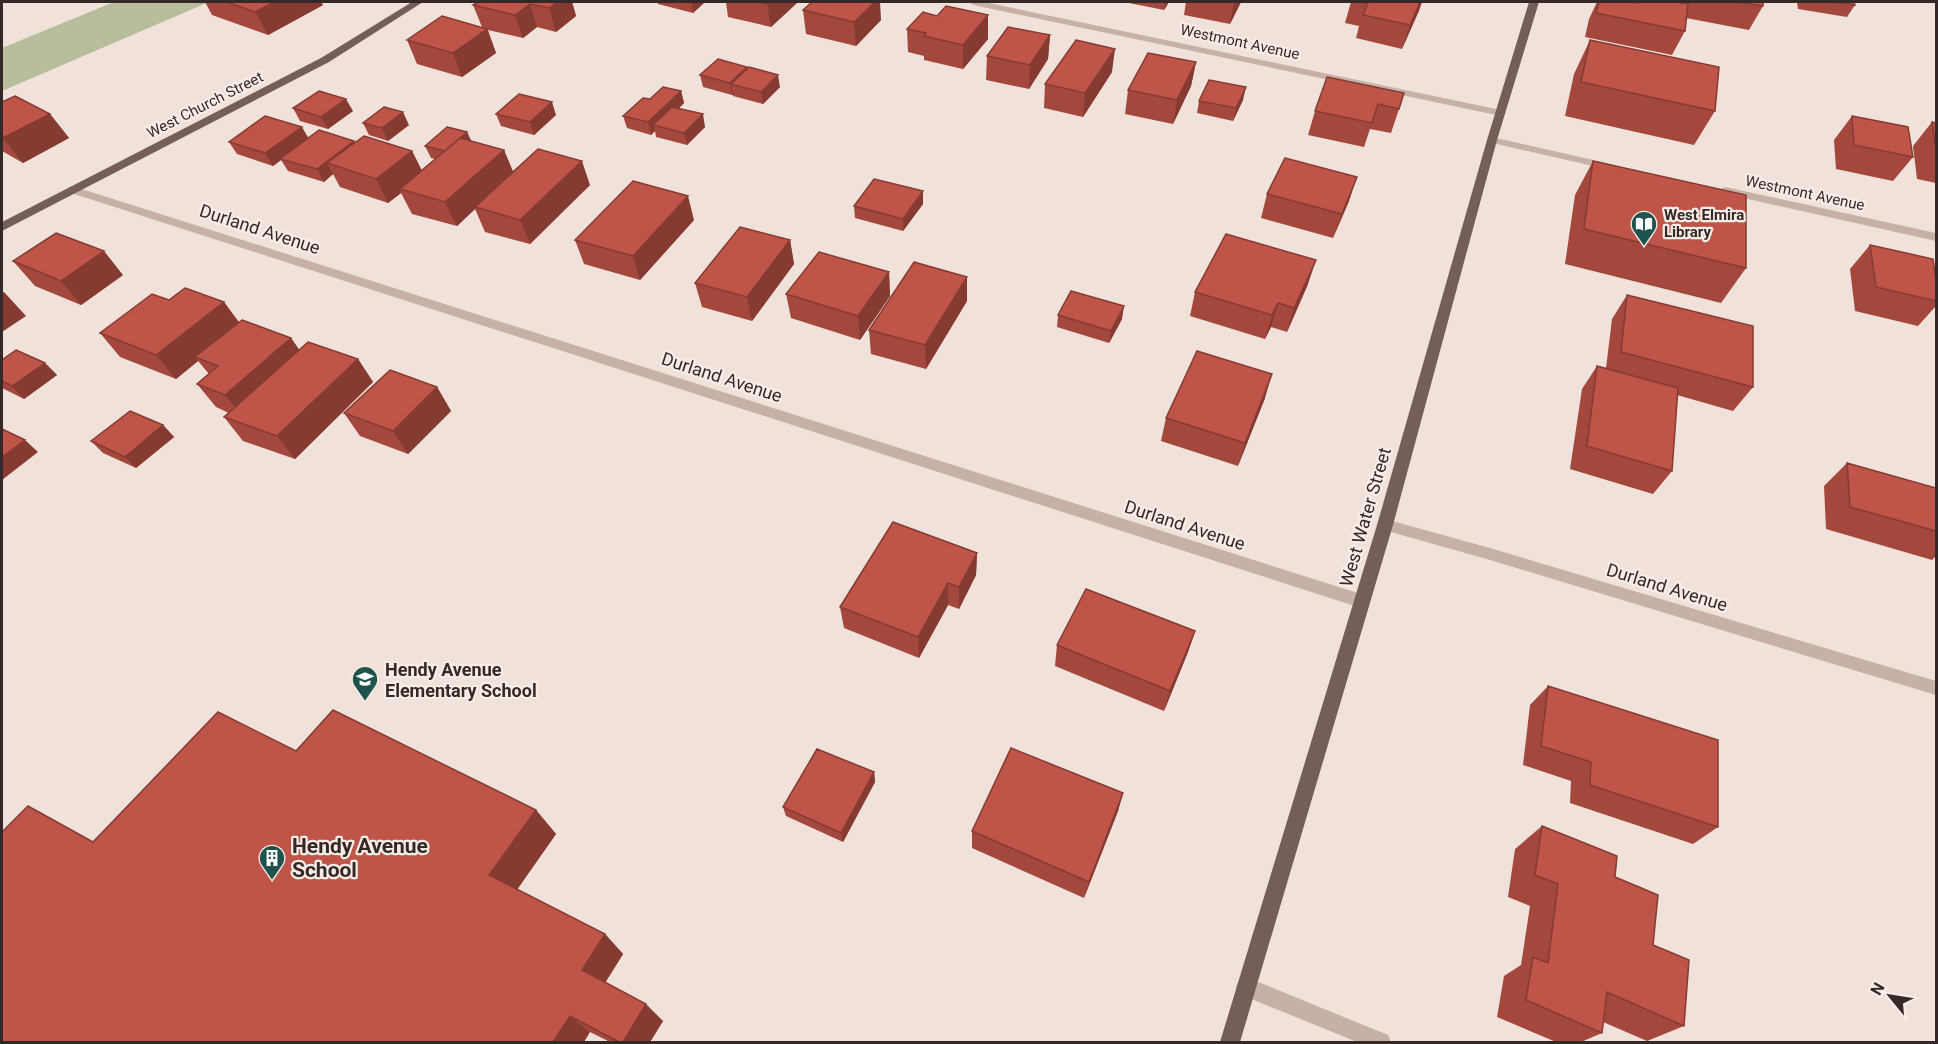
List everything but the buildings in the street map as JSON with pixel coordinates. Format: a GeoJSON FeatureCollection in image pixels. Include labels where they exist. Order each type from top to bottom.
{"type":"FeatureCollection","features":[{"type":"Feature","properties":{"kind":"main road","name":"West Church Street"},"geometry":{"type":"LineString","coordinates":[[2,227],[325,60],[418,2]]}},
{"type":"Feature","properties":{"kind":"main road","name":"West Water Street"},"geometry":{"type":"LineString","coordinates":[[1230,1042],[1385,525],[1492,140],[1534,2]]}},
{"type":"Feature","properties":{"kind":"street","name":"Westmont Avenue"},"geometry":{"type":"LineString","coordinates":[[973,2],[1501,113]]}},
{"type":"Feature","properties":{"kind":"street"},"geometry":{"type":"LineString","coordinates":[[1492,140],[1626,170]]}},
{"type":"Feature","properties":{"kind":"street","name":"Durland Avenue"},"geometry":{"type":"LineString","coordinates":[[72,189],[1361,601]]}},
{"type":"Feature","properties":{"kind":"street","name":"Westmont Avenue"},"geometry":{"type":"LineString","coordinates":[[1718,190],[1936,237]]}},
{"type":"Feature","properties":{"kind":"street","name":"Durland Avenue"},"geometry":{"type":"LineString","coordinates":[[1385,525],[1491,554],[1936,688]]}},
{"type":"Feature","properties":{"kind":"street"},"geometry":{"type":"LineString","coordinates":[[1246,987],[1381,1042]]}},
{"type":"Feature","properties":{"kind":"green space"},"geometry":{"type":"Polygon","coordinates":[[[114,2],[209,2],[2,91],[2,48],[114,2]]]}},
{"type":"Feature","properties":{"kind":"place","name":"West Elmira Library"},"geometry":{"type":"Point","coordinates":[1644,247]}},
{"type":"Feature","properties":{"kind":"place","name":"Hendy Avenue Elementary School"},"geometry":{"type":"Point","coordinates":[365,702]}},
{"type":"Feature","properties":{"kind":"place","name":"Hendy Avenue School"},"geometry":{"type":"Point","coordinates":[272,881]}}]}
